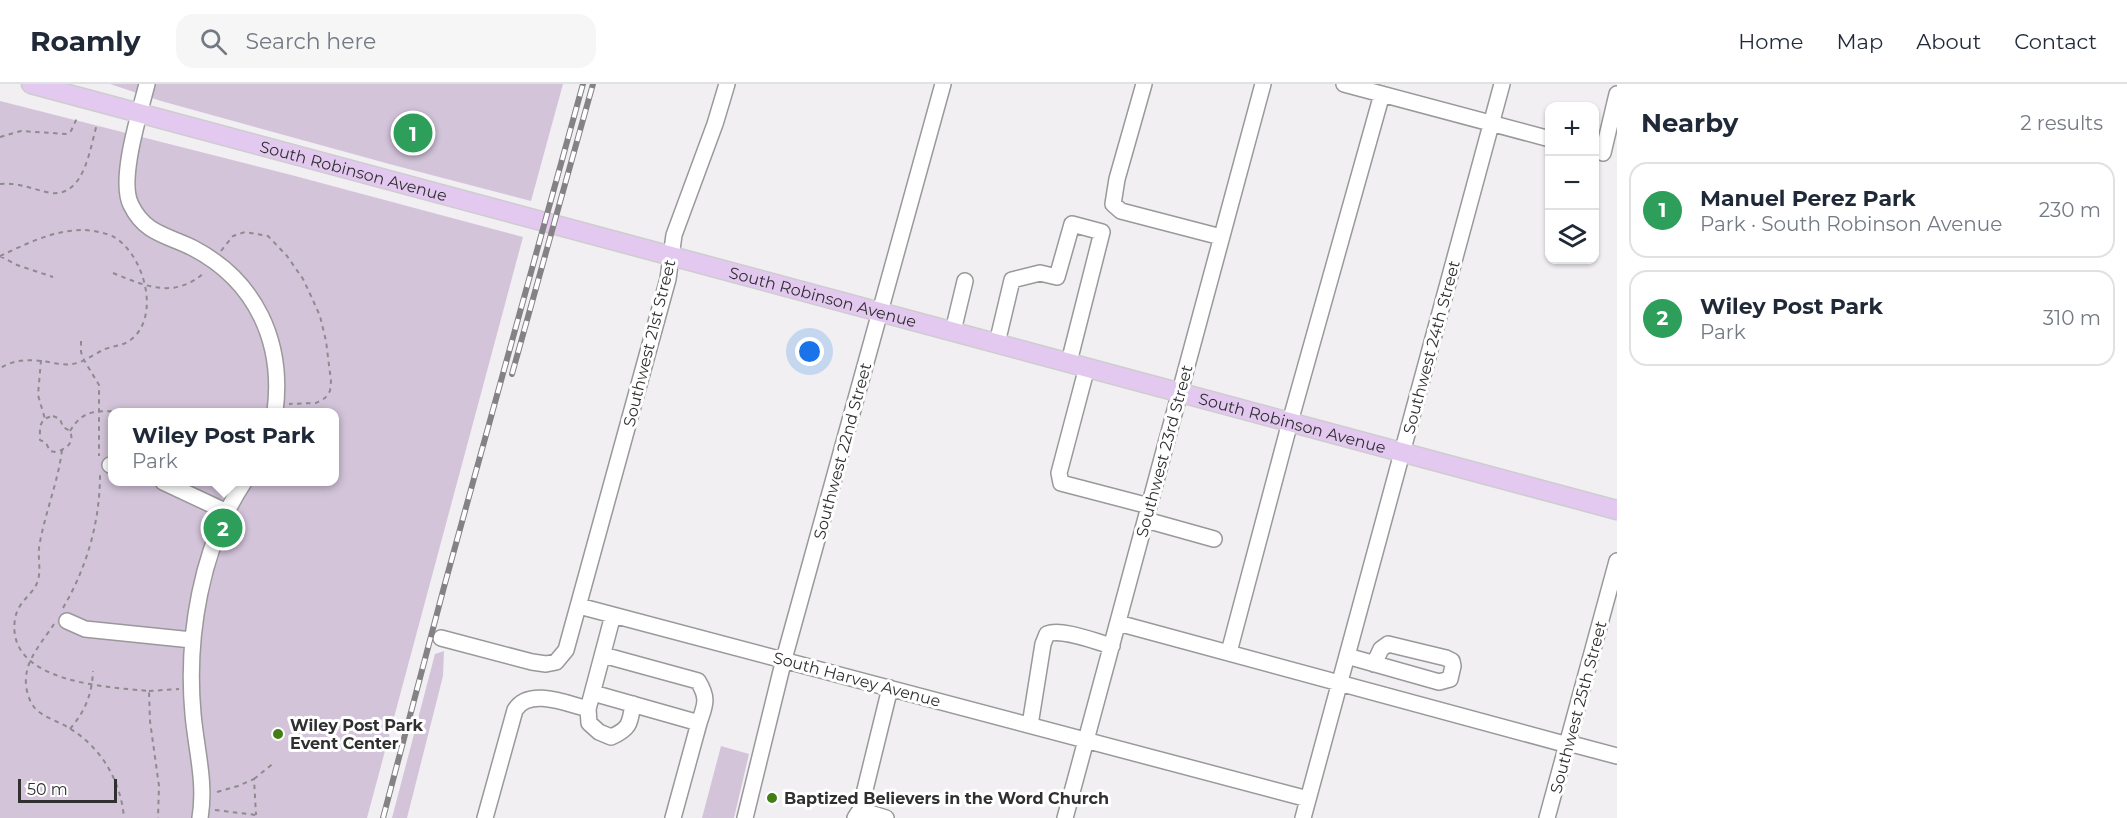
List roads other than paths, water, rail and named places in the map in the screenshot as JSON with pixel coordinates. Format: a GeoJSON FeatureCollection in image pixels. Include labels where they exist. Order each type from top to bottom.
{"type":"FeatureCollection","features":[{"type":"Feature","properties":{"kind":"main road","name":"South Robinson Avenue"},"geometry":{"type":"LineString","coordinates":[[31,84],[1617,510]]}},
{"type":"Feature","properties":{"kind":"street"},"geometry":{"type":"LineString","coordinates":[[147,84],[126,179],[130,204],[143,222],[156,233],[207,256],[232,275],[259,310],[271,341],[276,366],[278,393],[276,408]]}},
{"type":"Feature","properties":{"kind":"street","name":"Southwest 21st Street"},"geometry":{"type":"LineString","coordinates":[[579,606],[668,279],[674,235],[715,124],[727,84]]}},
{"type":"Feature","properties":{"kind":"street","name":"Southwest 22nd Street"},"geometry":{"type":"LineString","coordinates":[[745,818],[784,659],[943,84]]}},
{"type":"Feature","properties":{"kind":"street"},"geometry":{"type":"LineString","coordinates":[[1144,84],[1117,179],[1113,204],[1121,211],[1221,237]]}},
{"type":"Feature","properties":{"kind":"street","name":"Southwest 23rd Street"},"geometry":{"type":"LineString","coordinates":[[1065,818],[1263,84]]}},
{"type":"Feature","properties":{"kind":"street"},"geometry":{"type":"LineString","coordinates":[[1344,84],[1545,138]]}},
{"type":"Feature","properties":{"kind":"street","name":"Southwest 24th Street"},"geometry":{"type":"LineString","coordinates":[[1303,818],[1502,84]]}},
{"type":"Feature","properties":{"kind":"street"},"geometry":{"type":"LineString","coordinates":[[1228,652],[1382,94]]}},
{"type":"Feature","properties":{"kind":"street"},"geometry":{"type":"LineString","coordinates":[[1605,153],[1617,94]]}},
{"type":"Feature","properties":{"kind":"street"},"geometry":{"type":"LineString","coordinates":[[997,343],[1012,280],[1040,273],[1057,277],[1072,224],[1102,232],[1069,362]]}},
{"type":"Feature","properties":{"kind":"street"},"geometry":{"type":"LineString","coordinates":[[953,331],[965,281]]}},
{"type":"Feature","properties":{"kind":"street"},"geometry":{"type":"LineString","coordinates":[[1087,367],[1059,473],[1061,483],[1214,539]]}},
{"type":"Feature","properties":{"kind":"street"},"geometry":{"type":"LineString","coordinates":[[172,486],[227,512]]}},
{"type":"Feature","properties":{"kind":"street"},"geometry":{"type":"LineString","coordinates":[[200,818],[203,800],[201,764],[193,712],[192,640],[197,606],[207,567],[227,512],[242,486]]}},
{"type":"Feature","properties":{"kind":"street","name":"Southwest 25th Street"},"geometry":{"type":"LineString","coordinates":[[1547,818],[1613,591],[1617,561]]}},
{"type":"Feature","properties":{"kind":"street"},"geometry":{"type":"LineString","coordinates":[[441,638],[532,662],[551,663],[560,659],[566,650],[579,606]]}},
{"type":"Feature","properties":{"kind":"street","name":"South Harvey Avenue"},"geometry":{"type":"LineString","coordinates":[[579,606],[1308,799]]}},
{"type":"Feature","properties":{"kind":"street"},"geometry":{"type":"LineString","coordinates":[[613,615],[588,709],[589,723],[599,732],[611,737],[621,733],[630,724],[633,704]]}},
{"type":"Feature","properties":{"kind":"street"},"geometry":{"type":"LineString","coordinates":[[67,621],[85,629],[192,640]]}},
{"type":"Feature","properties":{"kind":"street"},"geometry":{"type":"LineString","coordinates":[[1118,622],[1617,756]]}},
{"type":"Feature","properties":{"kind":"street"},"geometry":{"type":"LineString","coordinates":[[1030,725],[1043,644],[1047,634],[1054,631],[1112,646]]}},
{"type":"Feature","properties":{"kind":"street"},"geometry":{"type":"LineString","coordinates":[[1347,656],[1374,664],[1440,682],[1450,679],[1453,666],[1452,661],[1446,658],[1388,644],[1381,650],[1374,664]]}},
{"type":"Feature","properties":{"kind":"street"},"geometry":{"type":"LineString","coordinates":[[603,655],[698,681],[705,693],[706,703],[672,818]]}},
{"type":"Feature","properties":{"kind":"street"},"geometry":{"type":"LineString","coordinates":[[885,818],[857,814],[890,688]]}},
{"type":"Feature","properties":{"kind":"street"},"geometry":{"type":"LineString","coordinates":[[593,693],[699,723]]}},
{"type":"Feature","properties":{"kind":"street"},"geometry":{"type":"LineString","coordinates":[[485,818],[515,710],[519,703],[529,699],[550,700],[588,709]]}},
{"type":"Feature","properties":{"kind":"railway"},"geometry":{"type":"LineString","coordinates":[[383,818],[444,587],[583,84]]}},
{"type":"Feature","properties":{"kind":"railway"},"geometry":{"type":"LineString","coordinates":[[512,374],[593,84]]}},
{"type":"Feature","properties":{"kind":"place","name":"Manuel Perez Park"},"geometry":{"type":"Point","coordinates":[413,133]}},
{"type":"Feature","properties":{"kind":"place","name":"Wiley Post Park"},"geometry":{"type":"Point","coordinates":[223,528]}},
{"type":"Feature","properties":{"kind":"place","name":"Wiley Post Park Event Center"},"geometry":{"type":"Point","coordinates":[278,734]}},
{"type":"Feature","properties":{"kind":"place","name":"Baptized Believers in the Word Church"},"geometry":{"type":"Point","coordinates":[772,798]}}]}
